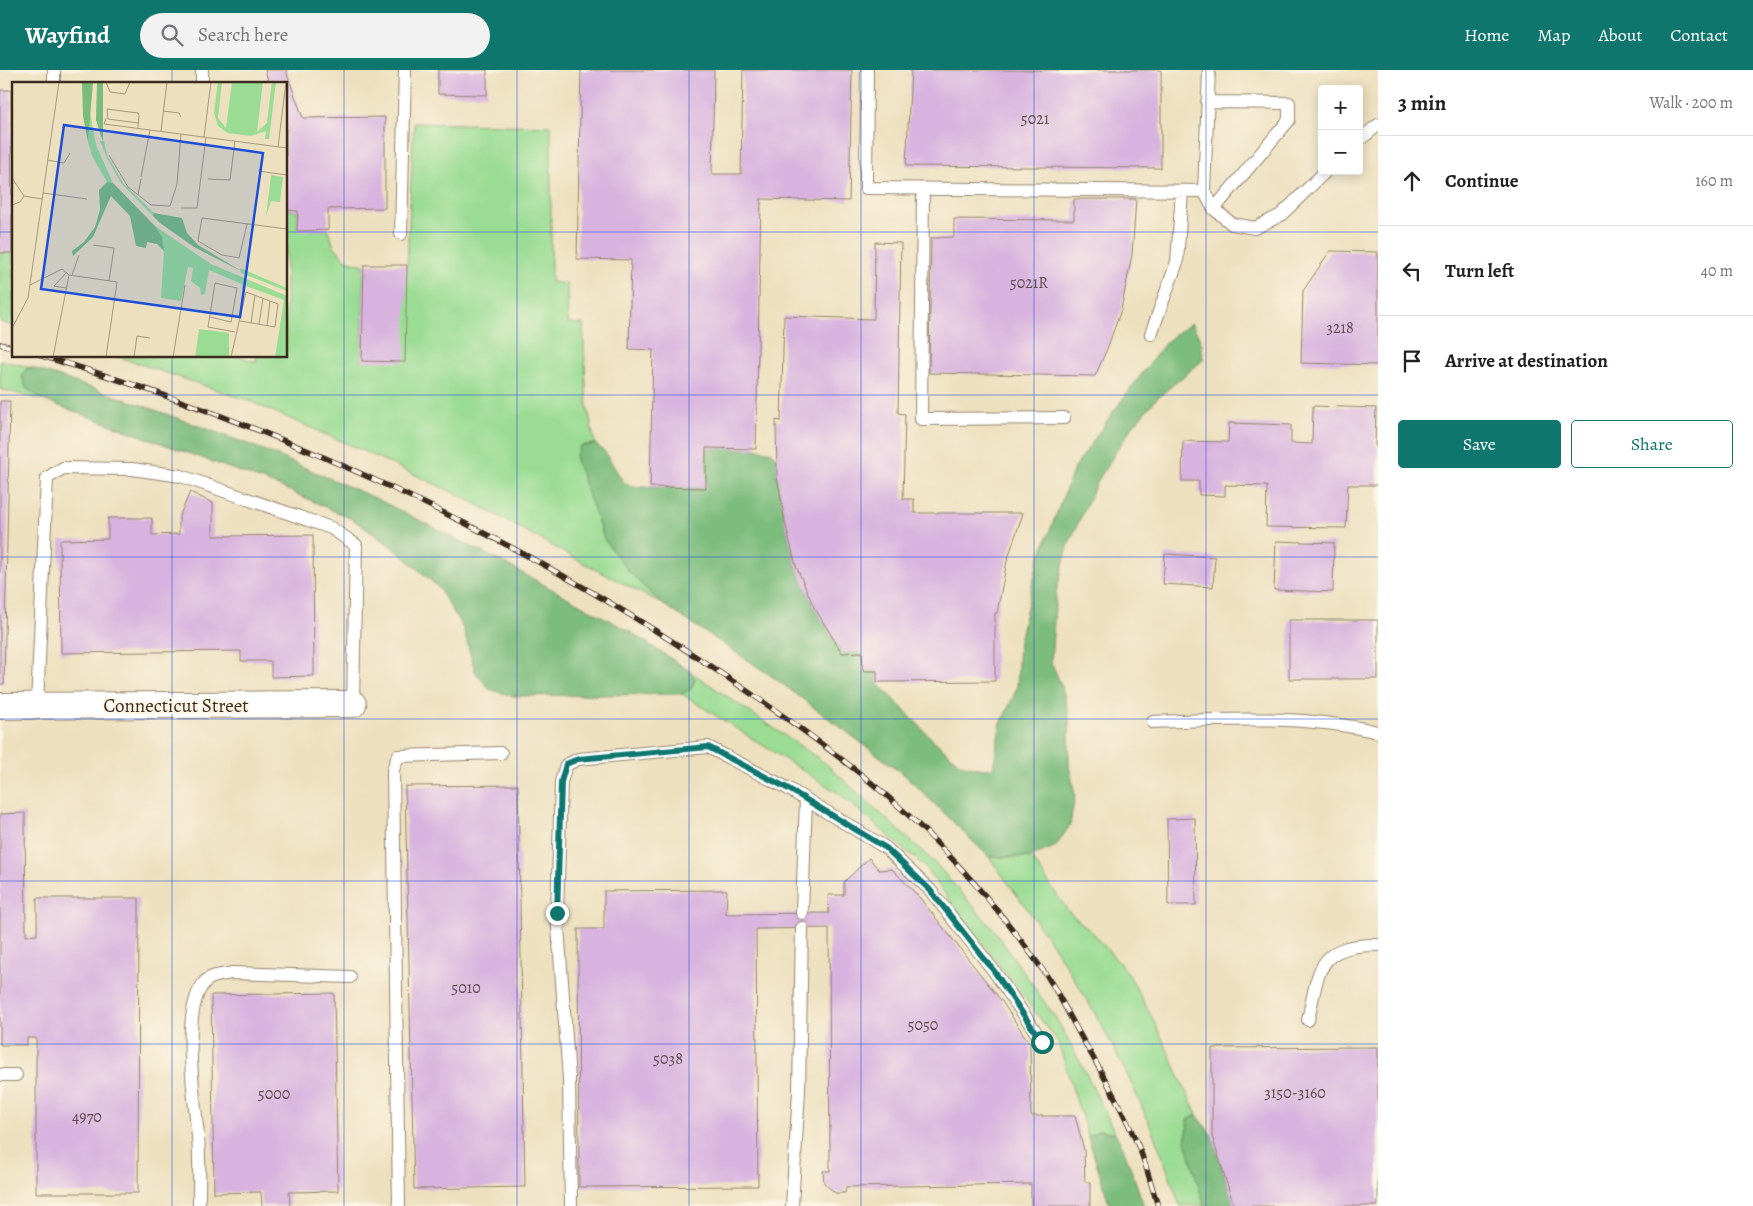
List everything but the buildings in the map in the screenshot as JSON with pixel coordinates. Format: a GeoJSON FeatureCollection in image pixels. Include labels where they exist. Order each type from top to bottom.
{"type":"FeatureCollection","features":[{"type":"Feature","properties":{"kind":"street","name":"Connecticut Street"},"geometry":{"type":"LineString","coordinates":[[0,706],[352,704]]}},
{"type":"Feature","properties":{"kind":"lane"},"geometry":{"type":"LineString","coordinates":[[401,234],[405,70]]}},
{"type":"Feature","properties":{"kind":"lane"},"geometry":{"type":"LineString","coordinates":[[868,70],[866,188],[1204,191]]}},
{"type":"Feature","properties":{"kind":"lane"},"geometry":{"type":"LineString","coordinates":[[1209,70],[1204,191],[1214,209],[1232,224],[1255,228],[1281,215],[1322,175]]}},
{"type":"Feature","properties":{"kind":"lane"},"geometry":{"type":"LineString","coordinates":[[1208,102],[1289,103],[1289,120],[1214,209]]}},
{"type":"Feature","properties":{"kind":"lane"},"geometry":{"type":"LineString","coordinates":[[1363,137],[1378,125]]}},
{"type":"Feature","properties":{"kind":"lane"},"geometry":{"type":"LineString","coordinates":[[923,189],[921,418],[1064,418]]}},
{"type":"Feature","properties":{"kind":"lane"},"geometry":{"type":"LineString","coordinates":[[1151,334],[1177,262],[1182,191]]}},
{"type":"Feature","properties":{"kind":"lane"},"geometry":{"type":"LineString","coordinates":[[36,706],[47,478],[63,468],[132,469],[181,476],[332,528],[356,545],[352,704]]}},
{"type":"Feature","properties":{"kind":"lane"},"geometry":{"type":"LineString","coordinates":[[1153,722],[1258,720],[1313,722],[1352,726],[1378,732]]}},
{"type":"Feature","properties":{"kind":"lane"},"geometry":{"type":"LineString","coordinates":[[571,1206],[569,1079],[557,913],[561,782],[566,764],[578,759],[708,747],[806,799],[886,848],[930,890],[994,971],[1042,1042]]}},
{"type":"Feature","properties":{"kind":"lane"},"geometry":{"type":"LineString","coordinates":[[399,1206],[393,770],[398,756],[501,753]]}},
{"type":"Feature","properties":{"kind":"lane"},"geometry":{"type":"LineString","coordinates":[[802,913],[806,799]]}},
{"type":"Feature","properties":{"kind":"lane"},"geometry":{"type":"LineString","coordinates":[[792,1206],[800,1091],[802,928]]}},
{"type":"Feature","properties":{"kind":"lane"},"geometry":{"type":"LineString","coordinates":[[1308,1020],[1319,970],[1326,960],[1339,950],[1358,945],[1378,946]]}},
{"type":"Feature","properties":{"kind":"lane"},"geometry":{"type":"LineString","coordinates":[[199,1206],[198,1138],[192,1081],[191,1042],[194,1003],[200,988],[205,981],[217,975],[350,977]]}},
{"type":"Feature","properties":{"kind":"lane"},"geometry":{"type":"LineString","coordinates":[[0,1076],[16,1075]]}},
{"type":"Feature","properties":{"kind":"green space"},"geometry":{"type":"Polygon","coordinates":[[[414,123],[551,126],[551,282],[567,284],[568,323],[583,324],[587,404],[595,444],[580,446],[629,572],[661,603],[467,499],[357,448],[247,400],[122,358],[244,358],[256,362],[256,358],[288,358],[288,210],[298,211],[297,230],[328,230],[334,246],[346,260],[364,265],[362,361],[407,265],[414,123]]]}},
{"type":"Feature","properties":{"kind":"green space"},"geometry":{"type":"Polygon","coordinates":[[[0,253],[12,253],[12,325],[0,322],[0,253]]]}},
{"type":"Feature","properties":{"kind":"green space"},"geometry":{"type":"Polygon","coordinates":[[[1191,323],[1200,338],[1203,360],[1157,398],[1131,428],[1097,482],[1069,543],[1056,592],[1051,662],[1062,687],[1069,717],[1069,765],[1075,795],[1070,825],[1056,846],[1031,857],[989,857],[906,776],[773,677],[661,603],[629,572],[604,539],[575,457],[580,446],[595,444],[605,452],[623,482],[635,487],[705,488],[706,448],[756,449],[772,452],[777,460],[777,476],[785,522],[796,566],[814,607],[842,652],[862,652],[863,671],[877,671],[877,682],[931,738],[960,764],[983,769],[993,768],[1000,726],[1017,688],[1019,641],[1038,561],[1074,469],[1113,412],[1166,342],[1191,323]]]}},
{"type":"Feature","properties":{"kind":"green space"},"geometry":{"type":"Polygon","coordinates":[[[0,360],[33,368],[26,369],[26,388],[43,400],[0,389],[0,360]]]}},
{"type":"Feature","properties":{"kind":"green space"},"geometry":{"type":"Polygon","coordinates":[[[33,368],[139,404],[264,450],[375,498],[500,561],[629,631],[688,670],[695,678],[692,688],[682,694],[512,696],[489,689],[475,671],[463,628],[438,587],[395,549],[352,519],[281,487],[43,400],[26,388],[22,377],[26,369],[33,368]]]}},
{"type":"Feature","properties":{"kind":"green space"},"geometry":{"type":"Polygon","coordinates":[[[688,670],[825,763],[936,864],[994,930],[1057,1020],[1086,1073],[1115,1133],[1099,1130],[1088,1137],[1058,1042],[923,865],[838,793],[682,694],[692,688],[695,679],[688,670]]]}},
{"type":"Feature","properties":{"kind":"green space"},"geometry":{"type":"Polygon","coordinates":[[[989,857],[1031,857],[1068,911],[1094,934],[1128,973],[1155,1023],[1197,1115],[1188,1120],[1197,1177],[1204,1206],[1180,1206],[1168,1171],[1139,1101],[1106,1034],[1068,968],[989,857]]]}},
{"type":"Feature","properties":{"kind":"green space"},"geometry":{"type":"Polygon","coordinates":[[[1197,1115],[1212,1136],[1234,1206],[1204,1206],[1186,1141],[1188,1120],[1197,1115]]]}},
{"type":"Feature","properties":{"kind":"green space"},"geometry":{"type":"Polygon","coordinates":[[[1099,1130],[1115,1133],[1123,1147],[1144,1206],[1110,1206],[1088,1137],[1099,1130]]]}},
{"type":"Feature","properties":{"kind":"railway"},"geometry":{"type":"LineString","coordinates":[[0,344],[12,347]]}},
{"type":"Feature","properties":{"kind":"railway"},"geometry":{"type":"LineString","coordinates":[[48,358],[132,384],[222,416],[397,490],[483,532],[567,578],[648,626],[749,692],[829,750],[887,796],[952,858],[1030,952],[1056,991],[1127,1122],[1143,1157],[1158,1206]]}},
{"type":"Feature","properties":{"kind":"route"},"geometry":{"type":"LineString","coordinates":[[557,913],[561,782],[566,764],[578,759],[708,747],[787,788],[886,848],[930,890],[994,971],[1042,1042]]}}]}
